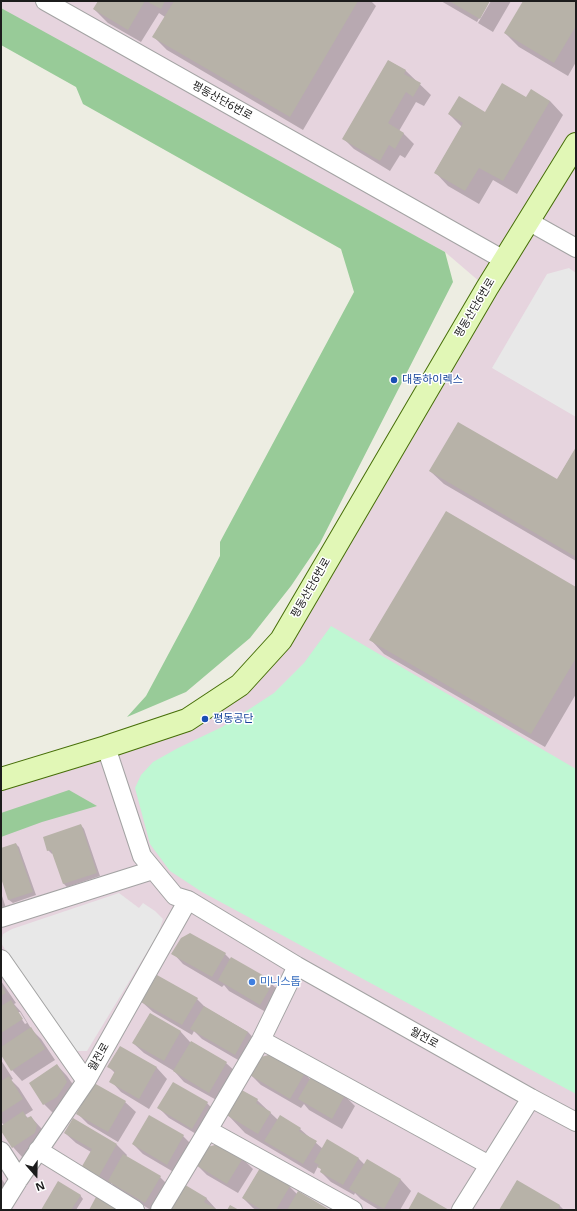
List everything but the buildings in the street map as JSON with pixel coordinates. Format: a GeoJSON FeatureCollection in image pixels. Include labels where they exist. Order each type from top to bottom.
{"type":"FeatureCollection","features":[{"type":"Feature","properties":{"kind":"street","name":"평동산단6번로"},"geometry":{"type":"LineString","coordinates":[[45,1],[504,260]]}},
{"type":"Feature","properties":{"kind":"street","name":"평동산단6번로"},"geometry":{"type":"LineString","coordinates":[[1,779],[106,747],[187,720],[240,685],[281,640],[504,260],[576,144]]}},
{"type":"Feature","properties":{"kind":"street"},"geometry":{"type":"LineString","coordinates":[[528,222],[576,248]]}},
{"type":"Feature","properties":{"kind":"street","name":"월전로"},"geometry":{"type":"LineString","coordinates":[[106,747],[142,856],[175,896],[188,900],[297,966],[576,1122]]}},
{"type":"Feature","properties":{"kind":"street"},"geometry":{"type":"LineString","coordinates":[[1,918],[153,870]]}},
{"type":"Feature","properties":{"kind":"street","name":"월전로"},"geometry":{"type":"LineString","coordinates":[[1,1208],[19,1178],[86,1081],[188,900]]}},
{"type":"Feature","properties":{"kind":"street"},"geometry":{"type":"LineString","coordinates":[[1,959],[86,1081]]}},
{"type":"Feature","properties":{"kind":"street"},"geometry":{"type":"LineString","coordinates":[[160,1210],[261,1040],[297,966]]}},
{"type":"Feature","properties":{"kind":"street"},"geometry":{"type":"LineString","coordinates":[[261,1040],[489,1165]]}},
{"type":"Feature","properties":{"kind":"street"},"geometry":{"type":"LineString","coordinates":[[461,1210],[531,1098]]}},
{"type":"Feature","properties":{"kind":"street"},"geometry":{"type":"LineString","coordinates":[[208,1130],[353,1210]]}},
{"type":"Feature","properties":{"kind":"street"},"geometry":{"type":"LineString","coordinates":[[38,1150],[135,1210]]}},
{"type":"Feature","properties":{"kind":"street"},"geometry":{"type":"LineString","coordinates":[[1,1151],[19,1178]]}},
{"type":"Feature","properties":{"kind":"shaded area"},"geometry":{"type":"Polygon","coordinates":[[[1,1],[576,1],[576,1210],[1,1210],[1,779],[187,720],[281,640],[487,288],[445,252],[20,20],[1,8],[1,1]]]}},
{"type":"Feature","properties":{"kind":"shaded area"},"geometry":{"type":"Polygon","coordinates":[[[569,268],[576,273],[576,417],[492,368],[547,274],[569,268]]]}},
{"type":"Feature","properties":{"kind":"shaded area"},"geometry":{"type":"Polygon","coordinates":[[[119,893],[139,908],[143,903],[155,911],[163,919],[158,934],[87,1051],[71,1051],[1,943],[3,934],[12,929],[119,893]]]}},
{"type":"Feature","properties":{"kind":"green space"},"geometry":{"type":"Polygon","coordinates":[[[1,8],[445,252],[453,282],[320,543],[291,586],[250,638],[186,692],[127,717],[146,696],[192,610],[220,556],[220,542],[354,292],[341,249],[83,104],[76,87],[1,45],[1,8]]]}},
{"type":"Feature","properties":{"kind":"green space"},"geometry":{"type":"Polygon","coordinates":[[[331,626],[576,769],[576,1094],[202,892],[170,871],[150,844],[135,788],[141,775],[153,762],[222,727],[274,693],[304,663],[331,626]]]}},
{"type":"Feature","properties":{"kind":"green space"},"geometry":{"type":"Polygon","coordinates":[[[69,790],[97,806],[42,822],[1,837],[1,813],[69,790]]]}},
{"type":"Feature","properties":{"kind":"place","name":"대동하이렉스"},"geometry":{"type":"Point","coordinates":[394,380]}},
{"type":"Feature","properties":{"kind":"place","name":"평동공단"},"geometry":{"type":"Point","coordinates":[205,719]}},
{"type":"Feature","properties":{"kind":"place","name":"미니스톱"},"geometry":{"type":"Point","coordinates":[252,982]}}]}
